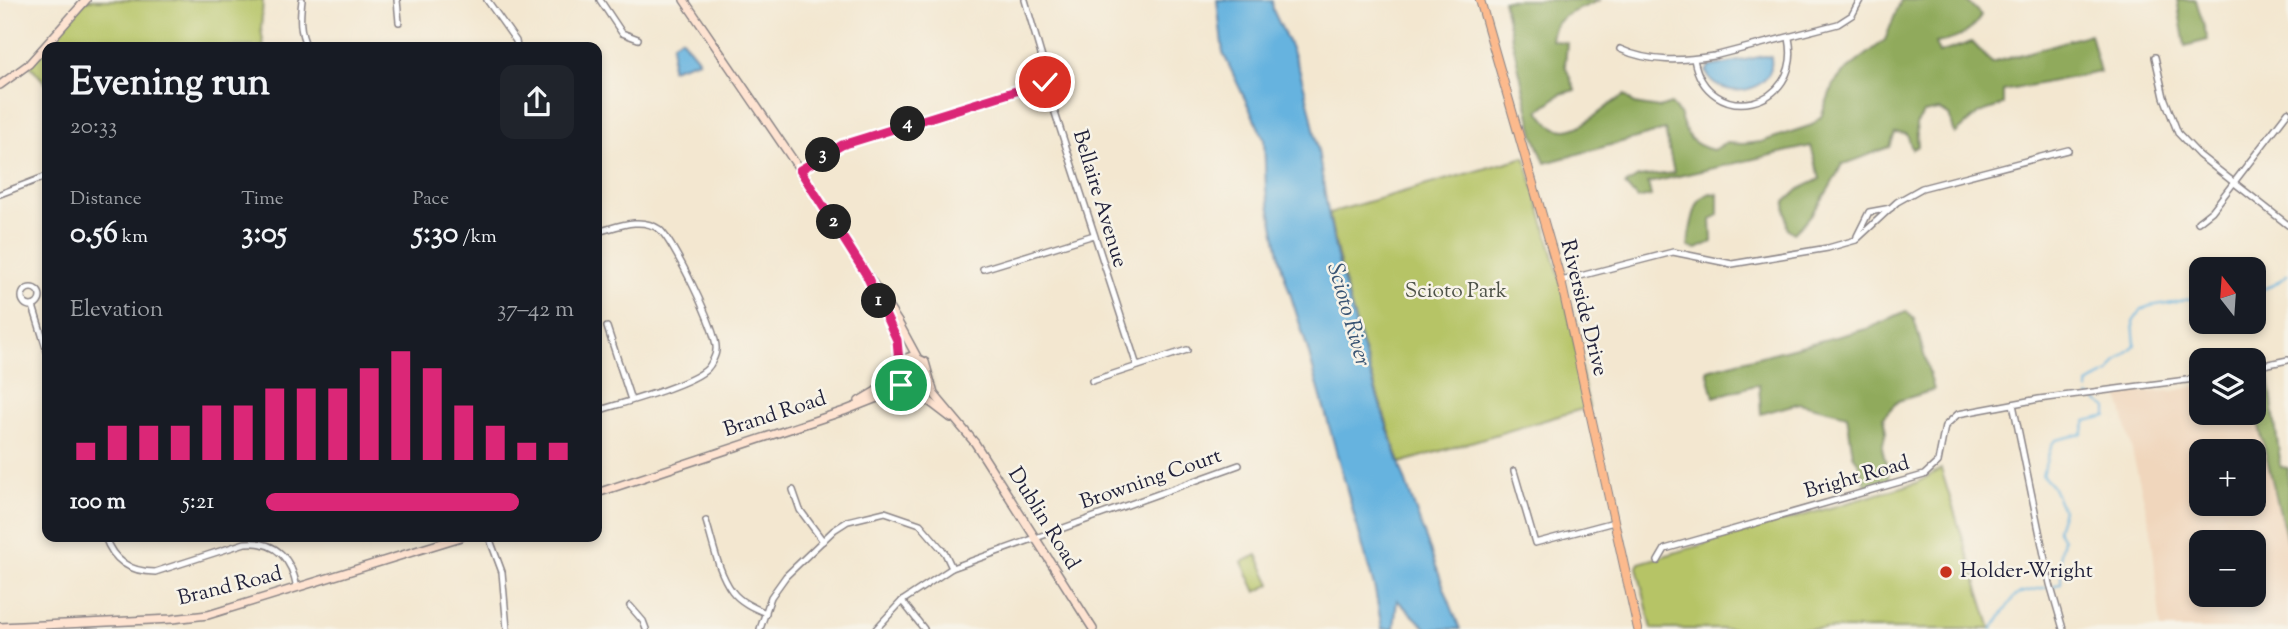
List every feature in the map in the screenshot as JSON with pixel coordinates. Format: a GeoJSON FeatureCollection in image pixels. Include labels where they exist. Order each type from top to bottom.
{"type":"FeatureCollection","features":[{"type":"Feature","properties":{"kind":"main road"},"geometry":{"type":"LineString","coordinates":[[49,42],[86,0]]}},
{"type":"Feature","properties":{"kind":"main road"},"geometry":{"type":"LineString","coordinates":[[684,0],[800,170],[898,322],[917,357]]}},
{"type":"Feature","properties":{"kind":"main road","name":"Riverside Drive"},"geometry":{"type":"LineString","coordinates":[[1480,0],[1561,281],[1638,629]]}},
{"type":"Feature","properties":{"kind":"main road"},"geometry":{"type":"LineString","coordinates":[[0,84],[29,64],[42,49]]}},
{"type":"Feature","properties":{"kind":"main road"},"geometry":{"type":"LineString","coordinates":[[866,274],[897,340],[896,377],[909,388],[922,385],[928,376],[925,362],[917,357],[907,356],[897,365]]}},
{"type":"Feature","properties":{"kind":"main road","name":"Brand Road"},"geometry":{"type":"LineString","coordinates":[[844,411],[876,391],[897,365]]}},
{"type":"Feature","properties":{"kind":"main road","name":"Dublin Road"},"geometry":{"type":"LineString","coordinates":[[928,376],[934,394],[963,428],[1093,629]]}},
{"type":"Feature","properties":{"kind":"main road","name":"Brand Road"},"geometry":{"type":"LineString","coordinates":[[602,490],[909,388]]}},
{"type":"Feature","properties":{"kind":"main road","name":"Dublin Road"},"geometry":{"type":"LineString","coordinates":[[909,388],[963,428]]}},
{"type":"Feature","properties":{"kind":"main road","name":"Brand Road"},"geometry":{"type":"LineString","coordinates":[[0,627],[196,617],[298,589],[445,542]]}},
{"type":"Feature","properties":{"kind":"street"},"geometry":{"type":"LineString","coordinates":[[302,0],[300,16],[305,42]]}},
{"type":"Feature","properties":{"kind":"street"},"geometry":{"type":"LineString","coordinates":[[397,0],[399,22]]}},
{"type":"Feature","properties":{"kind":"street"},"geometry":{"type":"LineString","coordinates":[[487,0],[516,42]]}},
{"type":"Feature","properties":{"kind":"street"},"geometry":{"type":"LineString","coordinates":[[600,0],[622,33],[638,39]]}},
{"type":"Feature","properties":{"kind":"street","name":"Bellaire Avenue"},"geometry":{"type":"LineString","coordinates":[[1025,0],[1042,58],[1045,82],[1137,366]]}},
{"type":"Feature","properties":{"kind":"street"},"geometry":{"type":"LineString","coordinates":[[1620,49],[1632,55],[1653,59],[1694,59],[1789,38],[1846,20],[1860,0]]}},
{"type":"Feature","properties":{"kind":"street"},"geometry":{"type":"LineString","coordinates":[[1694,59],[1699,79],[1715,96],[1733,103],[1754,102],[1775,92],[1784,80],[1791,60],[1789,38]]}},
{"type":"Feature","properties":{"kind":"street"},"geometry":{"type":"LineString","coordinates":[[2155,57],[2164,97],[2178,133],[2199,156],[2288,225]]}},
{"type":"Feature","properties":{"kind":"street"},"geometry":{"type":"LineString","coordinates":[[800,170],[842,145],[1045,82]]}},
{"type":"Feature","properties":{"kind":"street"},"geometry":{"type":"LineString","coordinates":[[2198,222],[2212,211],[2288,112]]}},
{"type":"Feature","properties":{"kind":"street"},"geometry":{"type":"LineString","coordinates":[[1561,281],[1673,252],[1732,264],[1828,248],[1855,240],[1905,196],[1922,188],[2067,150]]}},
{"type":"Feature","properties":{"kind":"street"},"geometry":{"type":"LineString","coordinates":[[0,194],[42,178]]}},
{"type":"Feature","properties":{"kind":"street"},"geometry":{"type":"LineString","coordinates":[[1855,240],[1869,212],[1891,208]]}},
{"type":"Feature","properties":{"kind":"street"},"geometry":{"type":"LineString","coordinates":[[602,231],[629,223],[645,223],[660,230],[670,242],[713,330],[717,349],[709,368],[693,379],[602,409]]}},
{"type":"Feature","properties":{"kind":"street"},"geometry":{"type":"LineString","coordinates":[[983,270],[1094,235]]}},
{"type":"Feature","properties":{"kind":"street"},"geometry":{"type":"LineString","coordinates":[[33,306],[42,335]]}},
{"type":"Feature","properties":{"kind":"street"},"geometry":{"type":"LineString","coordinates":[[607,327],[631,400]]}},
{"type":"Feature","properties":{"kind":"street"},"geometry":{"type":"LineString","coordinates":[[1092,381],[1187,350]]}},
{"type":"Feature","properties":{"kind":"street"},"geometry":{"type":"LineString","coordinates":[[2266,365],[2288,360]]}},
{"type":"Feature","properties":{"kind":"street","name":"Bright Road"},"geometry":{"type":"LineString","coordinates":[[1658,561],[1665,549],[1924,475],[1938,463],[1942,433],[1950,420],[1958,414],[2096,390],[2189,380]]}},
{"type":"Feature","properties":{"kind":"street"},"geometry":{"type":"LineString","coordinates":[[2013,404],[2050,584],[2063,629]]}},
{"type":"Feature","properties":{"kind":"street","name":"Browning Court"},"geometry":{"type":"LineString","coordinates":[[876,629],[902,601],[952,568],[1239,465]]}},
{"type":"Feature","properties":{"kind":"street"},"geometry":{"type":"LineString","coordinates":[[1514,471],[1535,543],[1614,522]]}},
{"type":"Feature","properties":{"kind":"street"},"geometry":{"type":"LineString","coordinates":[[793,490],[800,510],[823,541]]}},
{"type":"Feature","properties":{"kind":"street"},"geometry":{"type":"LineString","coordinates":[[760,629],[771,597],[786,576],[848,521],[885,512],[920,524],[945,553],[952,568]]}},
{"type":"Feature","properties":{"kind":"street"},"geometry":{"type":"LineString","coordinates":[[706,522],[723,573],[733,592],[750,606],[766,613]]}},
{"type":"Feature","properties":{"kind":"street"},"geometry":{"type":"LineString","coordinates":[[107,542],[109,550],[131,569],[146,572],[155,572],[245,543],[256,542],[268,545],[287,558],[298,589]]}},
{"type":"Feature","properties":{"kind":"street"},"geometry":{"type":"LineString","coordinates":[[491,542],[502,572],[507,629]]}},
{"type":"Feature","properties":{"kind":"street"},"geometry":{"type":"LineString","coordinates":[[902,601],[923,629]]}},
{"type":"Feature","properties":{"kind":"street"},"geometry":{"type":"LineString","coordinates":[[631,606],[646,629]]}},
{"type":"Feature","properties":{"kind":"shaded area"},"geometry":{"type":"Polygon","coordinates":[[[2189,388],[2189,425],[2259,425],[2262,439],[2189,439],[2189,516],[2266,516],[2266,455],[2288,545],[2288,629],[2161,629],[2151,529],[2118,393],[2174,391],[2189,388]]]}},
{"type":"Feature","properties":{"kind":"green space"},"geometry":{"type":"Polygon","coordinates":[[[86,0],[263,0],[261,29],[263,42],[49,42],[86,0]]]}},
{"type":"Feature","properties":{"kind":"green space"},"geometry":{"type":"Polygon","coordinates":[[[1503,0],[1599,0],[1562,18],[1553,31],[1551,40],[1567,43],[1565,65],[1575,90],[1561,94],[1539,110],[1549,123],[1560,129],[1581,125],[1625,95],[1634,104],[1659,108],[1671,104],[1677,110],[1688,136],[1701,146],[1713,150],[1727,143],[1761,142],[1812,125],[1821,117],[1833,85],[1843,73],[1885,40],[1901,0],[1966,0],[1981,15],[1973,27],[1962,35],[1935,43],[1939,53],[1972,42],[1992,63],[2090,34],[2100,72],[2003,91],[2003,105],[1979,113],[1955,134],[1949,115],[1939,110],[1924,113],[1916,124],[1918,146],[1912,149],[1907,134],[1895,133],[1890,147],[1842,164],[1821,201],[1794,233],[1787,228],[1785,202],[1799,189],[1820,179],[1811,146],[1648,183],[1651,196],[1637,199],[1625,185],[1638,177],[1674,173],[1665,130],[1545,163],[1534,135],[1503,0]]]}},
{"type":"Feature","properties":{"kind":"green space"},"geometry":{"type":"Polygon","coordinates":[[[2177,0],[2196,0],[2208,40],[2185,46],[2177,0]]]}},
{"type":"Feature","properties":{"kind":"green space"},"geometry":{"type":"Polygon","coordinates":[[[42,49],[42,79],[29,64],[42,49]]]}},
{"type":"Feature","properties":{"kind":"green space","name":"Scioto Park"},"geometry":{"type":"Polygon","coordinates":[[[1525,157],[1563,289],[1589,407],[1400,463],[1351,308],[1329,213],[1525,157]]]}},
{"type":"Feature","properties":{"kind":"green space"},"geometry":{"type":"Polygon","coordinates":[[[1710,193],[1718,194],[1718,215],[1711,220],[1712,242],[1697,249],[1689,247],[1695,209],[1701,199],[1710,193]]]}},
{"type":"Feature","properties":{"kind":"green space"},"geometry":{"type":"Polygon","coordinates":[[[1906,311],[1914,319],[1934,390],[1898,401],[1883,417],[1886,432],[1882,448],[1890,480],[1866,487],[1853,455],[1847,415],[1799,403],[1761,414],[1759,384],[1714,397],[1707,370],[1870,328],[1906,311]]]}},
{"type":"Feature","properties":{"kind":"green space"},"geometry":{"type":"Polygon","coordinates":[[[2266,371],[2281,467],[2288,468],[2288,545],[2266,455],[2266,439],[2262,439],[2259,425],[2266,425],[2266,371]]]}},
{"type":"Feature","properties":{"kind":"green space"},"geometry":{"type":"Polygon","coordinates":[[[1941,469],[1991,629],[1652,629],[1637,567],[1639,563],[1916,483],[1941,469]]]}},
{"type":"Feature","properties":{"kind":"green space"},"geometry":{"type":"Polygon","coordinates":[[[1257,555],[1271,584],[1256,592],[1242,562],[1257,555]]]}},
{"type":"Feature","properties":{"kind":"water","name":"Scioto River"},"geometry":{"type":"Polygon","coordinates":[[[1217,0],[1272,0],[1273,10],[1296,61],[1313,124],[1338,261],[1364,354],[1394,447],[1460,629],[1427,629],[1397,600],[1394,629],[1382,629],[1375,590],[1282,268],[1266,190],[1264,139],[1223,53],[1217,0]]]}},
{"type":"Feature","properties":{"kind":"water"},"geometry":{"type":"Polygon","coordinates":[[[681,38],[699,60],[671,69],[673,43],[681,38]]]}},
{"type":"Feature","properties":{"kind":"water"},"geometry":{"type":"Polygon","coordinates":[[[1764,56],[1771,57],[1771,69],[1757,86],[1746,90],[1723,88],[1713,82],[1706,72],[1709,67],[1764,56]]]}},
{"type":"Feature","properties":{"kind":"waterway"},"geometry":{"type":"LineString","coordinates":[[2266,288],[2288,274]]}},
{"type":"Feature","properties":{"kind":"waterway"},"geometry":{"type":"LineString","coordinates":[[2088,390],[2087,384],[2109,373],[2117,361],[2135,345],[2133,322],[2142,309],[2189,299]]}},
{"type":"Feature","properties":{"kind":"waterway"},"geometry":{"type":"LineString","coordinates":[[2061,564],[2063,539],[2057,529],[2063,510],[2052,486],[2042,475],[2052,444],[2056,440],[2082,434],[2086,421],[2107,416],[2107,407],[2089,396]]}},
{"type":"Feature","properties":{"kind":"waterway"},"geometry":{"type":"LineString","coordinates":[[2053,586],[2061,583],[2061,572]]}},
{"type":"Feature","properties":{"kind":"waterway"},"geometry":{"type":"LineString","coordinates":[[1992,629],[2014,597],[2047,587]]}},
{"type":"Feature","properties":{"kind":"place","name":"Holder-Wright"},"geometry":{"type":"Point","coordinates":[1946,572]}},
{"type":"Feature","properties":{"kind":"route"},"geometry":{"type":"LineString","coordinates":[[901,385],[895,372],[899,362],[899,346],[866,274],[800,170],[842,145],[1045,82]]}}]}
